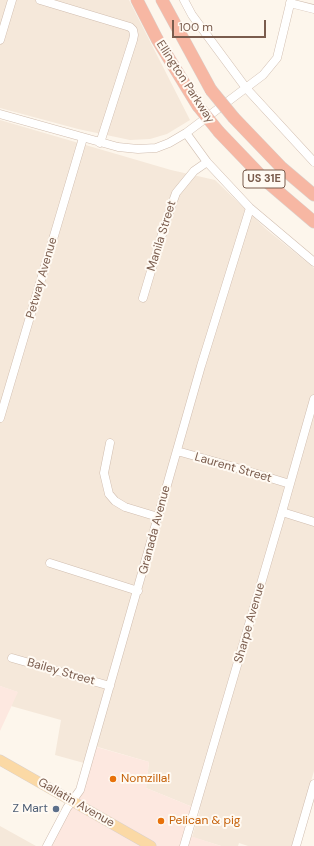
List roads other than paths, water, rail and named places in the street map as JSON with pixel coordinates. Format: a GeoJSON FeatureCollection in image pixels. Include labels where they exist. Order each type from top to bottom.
{"type":"FeatureCollection","features":[{"type":"Feature","properties":{"kind":"highway","name":"Ellington Parkway"},"geometry":{"type":"LineString","coordinates":[[136,0],[157,39],[198,106],[219,132],[266,181],[314,222]]}},
{"type":"Feature","properties":{"kind":"highway","name":"Ellington Parkway"},"geometry":{"type":"LineString","coordinates":[[162,0],[211,90],[234,118],[281,167],[314,195]]}},
{"type":"Feature","properties":{"kind":"main road","name":"Gallatin Avenue"},"geometry":{"type":"LineString","coordinates":[[0,760],[151,846]]}},
{"type":"Feature","properties":{"kind":"street"},"geometry":{"type":"LineString","coordinates":[[0,40],[12,0]]}},
{"type":"Feature","properties":{"kind":"street"},"geometry":{"type":"LineString","coordinates":[[40,0],[130,27],[133,30],[133,40],[100,143]]}},
{"type":"Feature","properties":{"kind":"street"},"geometry":{"type":"LineString","coordinates":[[184,0],[192,15],[246,88],[314,162]]}},
{"type":"Feature","properties":{"kind":"street"},"geometry":{"type":"LineString","coordinates":[[0,114],[118,148],[138,150],[156,148],[169,143],[186,133],[263,75],[277,58],[291,1],[314,9]]}},
{"type":"Feature","properties":{"kind":"street"},"geometry":{"type":"LineString","coordinates":[[186,133],[207,162],[250,208],[314,262]]}},
{"type":"Feature","properties":{"kind":"street","name":"Petway Avenue"},"geometry":{"type":"LineString","coordinates":[[0,418],[83,138]]}},
{"type":"Feature","properties":{"kind":"street","name":"Manila Street"},"geometry":{"type":"LineString","coordinates":[[143,298],[176,193],[194,171],[207,162]]}},
{"type":"Feature","properties":{"kind":"street","name":"Granada Avenue"},"geometry":{"type":"LineString","coordinates":[[46,846],[67,808],[80,790],[201,366],[250,208]]}},
{"type":"Feature","properties":{"kind":"street","name":"Sharpe Avenue"},"geometry":{"type":"LineString","coordinates":[[184,846],[314,399]]}},
{"type":"Feature","properties":{"kind":"street"},"geometry":{"type":"LineString","coordinates":[[110,443],[104,473],[109,494],[115,501],[125,506],[158,517]]}},
{"type":"Feature","properties":{"kind":"street","name":"Laurent Street"},"geometry":{"type":"LineString","coordinates":[[177,451],[290,484]]}},
{"type":"Feature","properties":{"kind":"street"},"geometry":{"type":"LineString","coordinates":[[282,512],[314,522]]}},
{"type":"Feature","properties":{"kind":"street"},"geometry":{"type":"LineString","coordinates":[[50,563],[138,591]]}},
{"type":"Feature","properties":{"kind":"street","name":"Bailey Street"},"geometry":{"type":"LineString","coordinates":[[12,658],[110,686]]}},
{"type":"Feature","properties":{"kind":"street"},"geometry":{"type":"LineString","coordinates":[[296,846],[314,784]]}},
{"type":"Feature","properties":{"kind":"place","name":"Nomzilla!"},"geometry":{"type":"Point","coordinates":[113,779]}},
{"type":"Feature","properties":{"kind":"place","name":"Z Mart"},"geometry":{"type":"Point","coordinates":[56,809]}},
{"type":"Feature","properties":{"kind":"place","name":"Pelican & pig"},"geometry":{"type":"Point","coordinates":[161,821]}}]}
